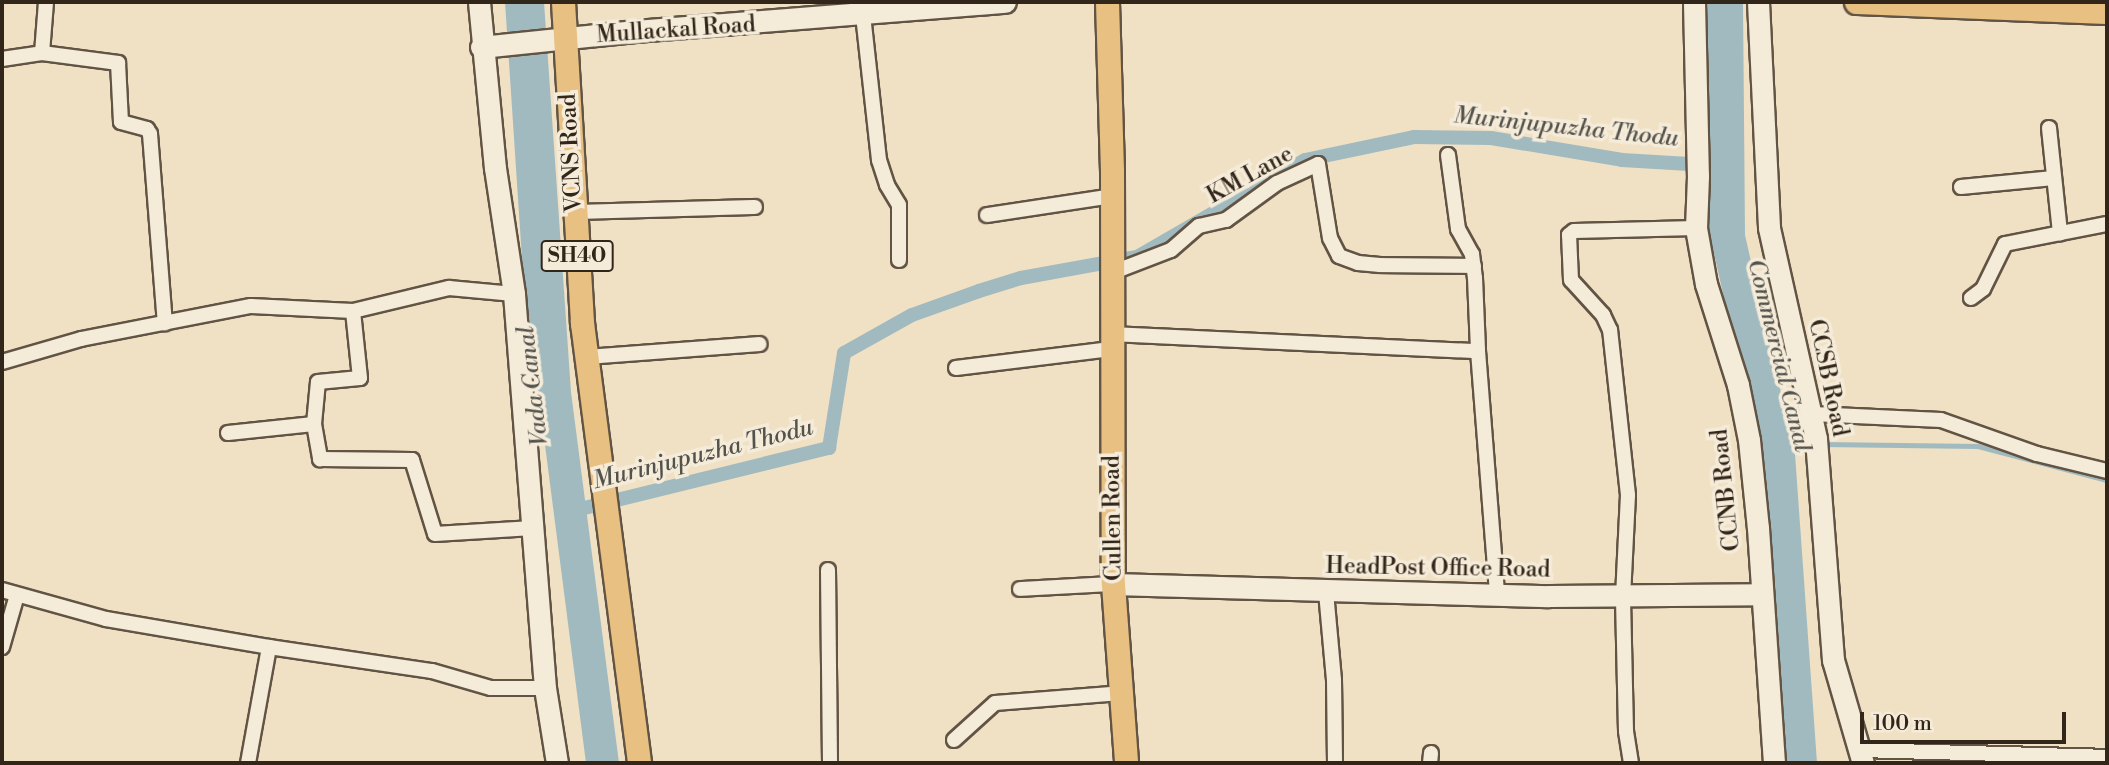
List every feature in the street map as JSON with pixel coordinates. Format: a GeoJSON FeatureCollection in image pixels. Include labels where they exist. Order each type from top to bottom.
{"type":"FeatureCollection","features":[{"type":"Feature","properties":{"kind":"main road"},"geometry":{"type":"LineString","coordinates":[[479,2],[514,294],[545,688],[557,763]]}},
{"type":"Feature","properties":{"kind":"main road","name":"VCNS Road"},"geometry":{"type":"LineString","coordinates":[[563,2],[561,40],[582,323],[639,763]]}},
{"type":"Feature","properties":{"kind":"main road","name":"Mullackal Road"},"geometry":{"type":"LineString","coordinates":[[486,46],[635,31],[1005,2]]}},
{"type":"Feature","properties":{"kind":"main road","name":"Cullen Road"},"geometry":{"type":"LineString","coordinates":[[1107,2],[1112,196],[1113,584],[1126,763]]}},
{"type":"Feature","properties":{"kind":"main road","name":"CCNB Road"},"geometry":{"type":"LineString","coordinates":[[1694,2],[1698,167],[1696,228],[1706,284],[1738,384],[1749,440],[1774,763]]}},
{"type":"Feature","properties":{"kind":"main road","name":"CCSB Road"},"geometry":{"type":"LineString","coordinates":[[1758,2],[1769,228],[1817,445],[1833,660],[1861,757]]}},
{"type":"Feature","properties":{"kind":"main road"},"geometry":{"type":"LineString","coordinates":[[1856,2],[2107,12]]}},
{"type":"Feature","properties":{"kind":"main road","name":"HeadPost Office Road"},"geometry":{"type":"LineString","coordinates":[[1113,584],[1326,592],[1623,597],[1762,594]]}},
{"type":"Feature","properties":{"kind":"street"},"geometry":{"type":"LineString","coordinates":[[42,53],[46,2]]}},
{"type":"Feature","properties":{"kind":"street"},"geometry":{"type":"LineString","coordinates":[[863,15],[878,160],[899,205],[899,260]]}},
{"type":"Feature","properties":{"kind":"street"},"geometry":{"type":"LineString","coordinates":[[2,59],[42,53],[114,61],[121,67],[121,122],[147,129],[150,134],[165,323]]}},
{"type":"Feature","properties":{"kind":"street"},"geometry":{"type":"LineString","coordinates":[[2049,128],[2060,233]]}},
{"type":"Feature","properties":{"kind":"street"},"geometry":{"type":"LineString","coordinates":[[1448,155],[1455,216],[1474,266],[1497,594]]}},
{"type":"Feature","properties":{"kind":"street","name":"KM Lane"},"geometry":{"type":"LineString","coordinates":[[1112,263],[1171,250],[1199,226],[1226,220],[1277,183],[1318,164],[1330,238],[1339,256],[1358,263],[1380,265],[1474,266]]}},
{"type":"Feature","properties":{"kind":"street"},"geometry":{"type":"LineString","coordinates":[[1961,187],[2054,178]]}},
{"type":"Feature","properties":{"kind":"street"},"geometry":{"type":"LineString","coordinates":[[987,215],[1112,196]]}},
{"type":"Feature","properties":{"kind":"street"},"geometry":{"type":"LineString","coordinates":[[575,212],[755,206]]}},
{"type":"Feature","properties":{"kind":"street"},"geometry":{"type":"LineString","coordinates":[[1971,298],[1983,289],[2005,244],[2107,224]]}},
{"type":"Feature","properties":{"kind":"street"},"geometry":{"type":"LineString","coordinates":[[1631,763],[1626,731],[1623,597],[1628,495],[1610,330],[1603,315],[1571,280],[1569,235],[1574,230],[1696,228]]}},
{"type":"Feature","properties":{"kind":"street"},"geometry":{"type":"LineString","coordinates":[[2,362],[81,339],[251,306],[353,311],[449,288],[514,294]]}},
{"type":"Feature","properties":{"kind":"street"},"geometry":{"type":"LineString","coordinates":[[353,311],[360,378],[318,382],[314,424],[320,459],[412,460],[435,534],[533,528]]}},
{"type":"Feature","properties":{"kind":"street"},"geometry":{"type":"LineString","coordinates":[[956,368],[1111,342],[1478,351]]}},
{"type":"Feature","properties":{"kind":"street"},"geometry":{"type":"LineString","coordinates":[[587,357],[760,344]]}},
{"type":"Feature","properties":{"kind":"street"},"geometry":{"type":"LineString","coordinates":[[1812,414],[1941,420],[2038,454],[2107,471]]}},
{"type":"Feature","properties":{"kind":"street"},"geometry":{"type":"LineString","coordinates":[[228,433],[314,424]]}},
{"type":"Feature","properties":{"kind":"street"},"geometry":{"type":"LineString","coordinates":[[828,570],[830,763]]}},
{"type":"Feature","properties":{"kind":"street"},"geometry":{"type":"LineString","coordinates":[[1020,589],[1113,584]]}},
{"type":"Feature","properties":{"kind":"street"},"geometry":{"type":"LineString","coordinates":[[2,590],[106,619],[269,648],[432,671],[491,688],[545,688]]}},
{"type":"Feature","properties":{"kind":"street"},"geometry":{"type":"LineString","coordinates":[[1326,592],[1334,680],[1335,763]]}},
{"type":"Feature","properties":{"kind":"street"},"geometry":{"type":"LineString","coordinates":[[2,648],[17,595]]}},
{"type":"Feature","properties":{"kind":"street"},"geometry":{"type":"LineString","coordinates":[[248,763],[269,648]]}},
{"type":"Feature","properties":{"kind":"street"},"geometry":{"type":"LineString","coordinates":[[954,740],[995,703],[1121,693]]}},
{"type":"Feature","properties":{"kind":"street"},"geometry":{"type":"LineString","coordinates":[[1861,757],[2107,757]]}},
{"type":"Feature","properties":{"kind":"water"},"geometry":{"type":"Polygon","coordinates":[[[505,2],[544,2],[571,392],[619,763],[586,763],[523,274],[505,2]]]}},
{"type":"Feature","properties":{"kind":"water"},"geometry":{"type":"Polygon","coordinates":[[[1707,2],[1743,2],[1745,235],[1795,454],[1817,763],[1783,763],[1755,436],[1709,231],[1707,2]]]}},
{"type":"Feature","properties":{"kind":"waterway","name":"Murinjupuzha Thodu"},"geometry":{"type":"LineString","coordinates":[[572,511],[829,448],[844,353],[912,315],[979,291],[1021,278],[1137,257],[1305,160],[1414,137],[1491,138],[1622,160],[1706,165]]}},
{"type":"Feature","properties":{"kind":"waterway","name":"Commercial Canal"},"geometry":{"type":"LineString","coordinates":[[1821,444],[1978,446],[2107,480]]}},
{"type":"Feature","properties":{"kind":"waterway","name":"Commercial Canal"},"geometry":{"type":"LineString","coordinates":[[1789,445],[1809,445]]}},
{"type":"Feature","properties":{"kind":"water label","name":"Vada Canal"},"geometry":{"type":"Point","coordinates":[534,386]}}]}
